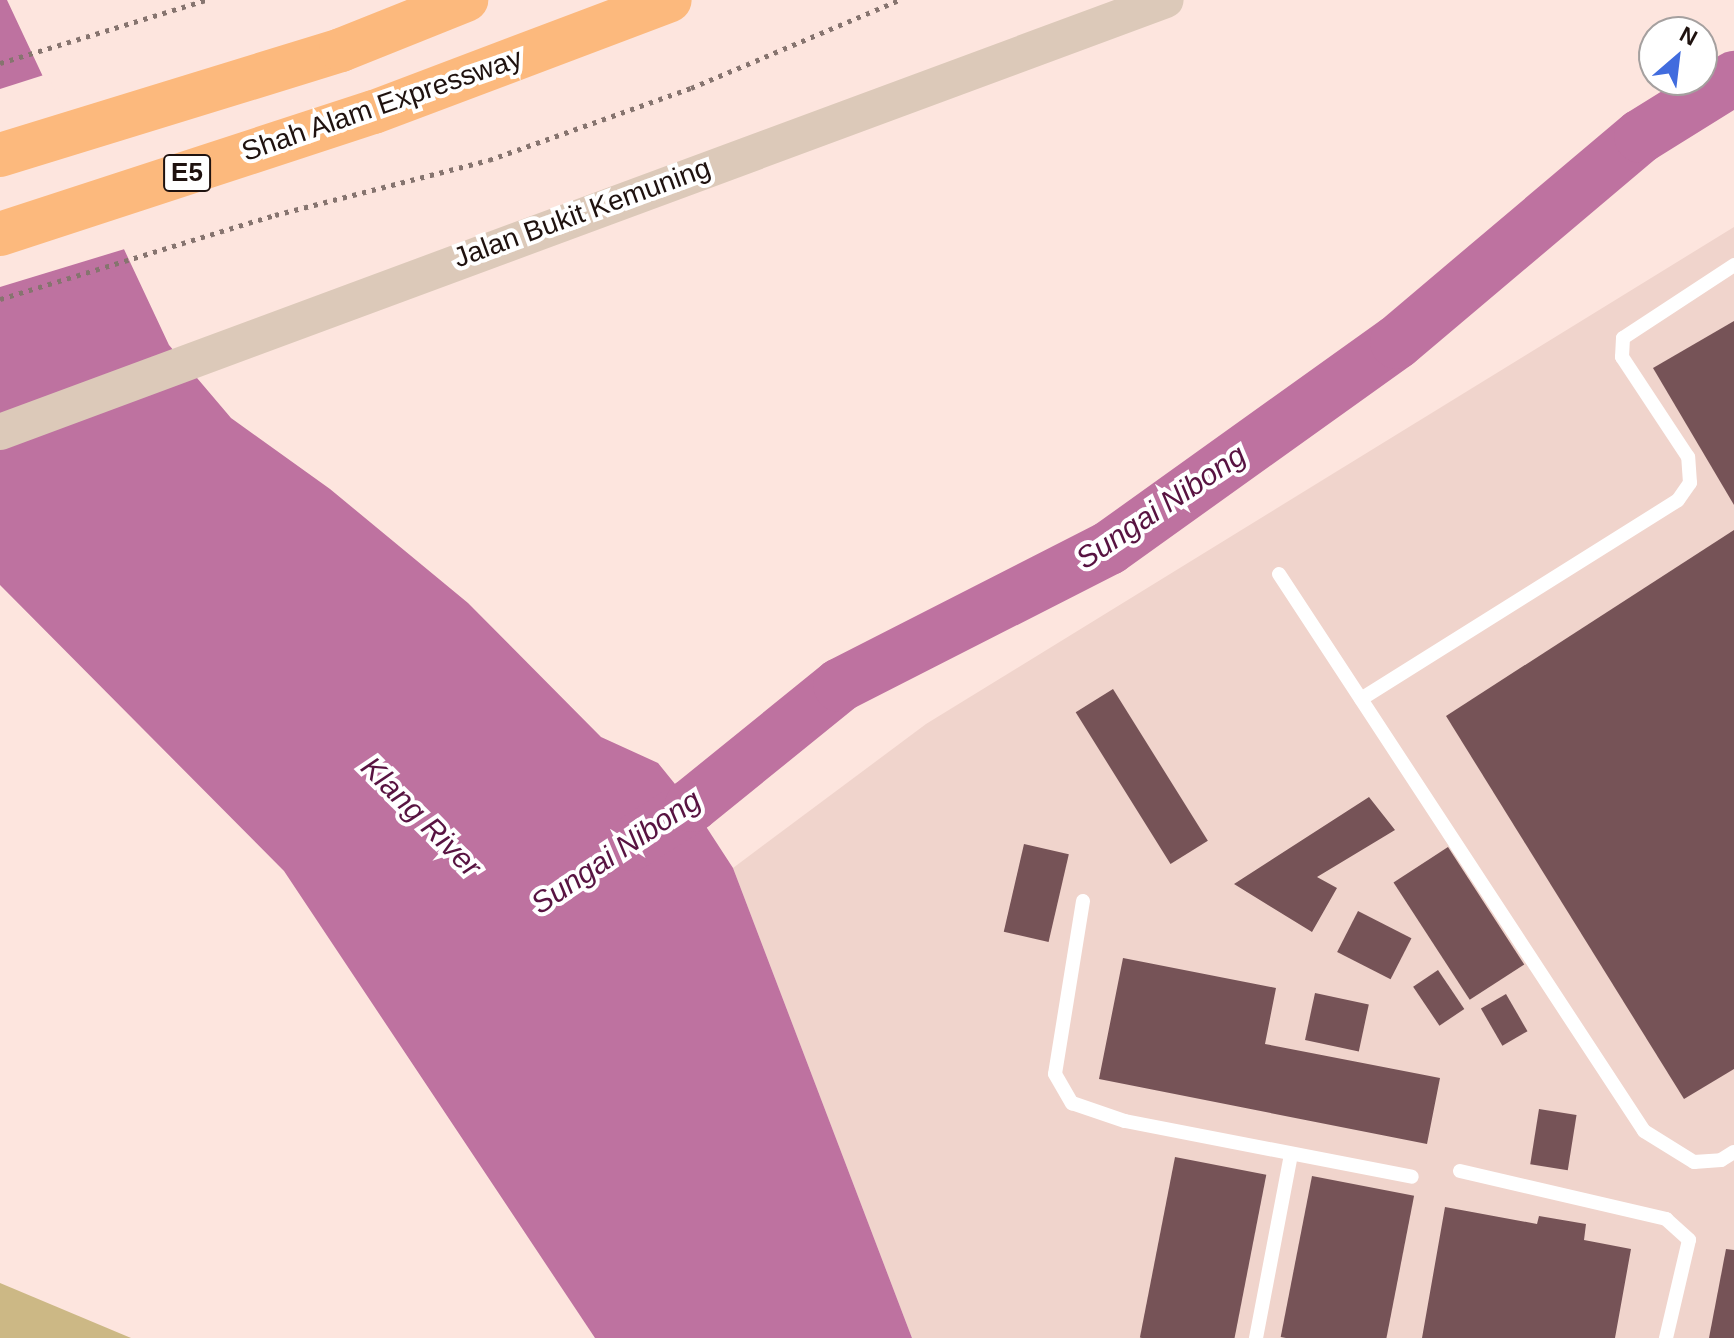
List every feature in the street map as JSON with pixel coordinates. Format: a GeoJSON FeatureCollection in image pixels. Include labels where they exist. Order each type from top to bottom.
{"type":"FeatureCollection","features":[{"type":"Feature","properties":{"kind":"highway"},"geometry":{"type":"LineString","coordinates":[[0,155],[341,50],[466,0]]}},
{"type":"Feature","properties":{"kind":"highway","name":"Shah Alam Expressway"},"geometry":{"type":"LineString","coordinates":[[0,234],[374,112],[670,0]]}},
{"type":"Feature","properties":{"kind":"main road","name":"Jalan Bukit Kemuning"},"geometry":{"type":"LineString","coordinates":[[0,432],[456,259],[1166,0]]}},
{"type":"Feature","properties":{"kind":"lane"},"geometry":{"type":"LineString","coordinates":[[1361,699],[1678,500],[1690,483],[1688,457],[1622,357],[1623,338],[1734,265]]}},
{"type":"Feature","properties":{"kind":"lane"},"geometry":{"type":"LineString","coordinates":[[1279,574],[1644,1131],[1694,1162],[1721,1160],[1734,1152]]}},
{"type":"Feature","properties":{"kind":"lane"},"geometry":{"type":"LineString","coordinates":[[1083,901],[1055,1074],[1072,1103],[1125,1121],[1412,1177]]}},
{"type":"Feature","properties":{"kind":"lane"},"geometry":{"type":"LineString","coordinates":[[1256,1338],[1291,1154]]}},
{"type":"Feature","properties":{"kind":"lane"},"geometry":{"type":"LineString","coordinates":[[1460,1171],[1666,1219],[1689,1240],[1666,1338]]}},
{"type":"Feature","properties":{"kind":"path"},"geometry":{"type":"LineString","coordinates":[[0,63],[206,0]]}},
{"type":"Feature","properties":{"kind":"path"},"geometry":{"type":"LineString","coordinates":[[0,299],[275,215],[489,160],[691,88],[899,0]]}},
{"type":"Feature","properties":{"kind":"shaded area"},"geometry":{"type":"Polygon","coordinates":[[[1734,227],[1734,1338],[912,1338],[733,868],[926,724],[1734,227]]]}},
{"type":"Feature","properties":{"kind":"shaded area"},"geometry":{"type":"Polygon","coordinates":[[[0,1283],[131,1338],[0,1338],[0,1283]]]}},
{"type":"Feature","properties":{"kind":"water","name":"Klang River"},"geometry":{"type":"Polygon","coordinates":[[[0,0],[7,0],[169,345],[231,418],[330,489],[468,603],[601,737],[658,763],[692,805],[733,868],[912,1338],[595,1338],[284,871],[0,585],[0,0]]]}},
{"type":"Feature","properties":{"kind":"pier"},"geometry":{"type":"Polygon","coordinates":[[[47,74],[128,248],[0,287],[0,89],[47,74]]]}},
{"type":"Feature","properties":{"kind":"building"},"geometry":{"type":"Polygon","coordinates":[[[1734,321],[1734,505],[1653,368],[1734,321]]]}},
{"type":"Feature","properties":{"kind":"building"},"geometry":{"type":"Polygon","coordinates":[[[1734,530],[1734,1069],[1684,1099],[1446,716],[1734,530]]]}},
{"type":"Feature","properties":{"kind":"building"},"geometry":{"type":"Polygon","coordinates":[[[1113,689],[1208,841],[1171,864],[1076,712],[1113,689]]]}},
{"type":"Feature","properties":{"kind":"building"},"geometry":{"type":"Polygon","coordinates":[[[1369,797],[1395,830],[1317,877],[1337,888],[1312,932],[1234,884],[1369,797]]]}},
{"type":"Feature","properties":{"kind":"building"},"geometry":{"type":"Polygon","coordinates":[[[1024,844],[1069,854],[1049,942],[1004,932],[1024,844]]]}},
{"type":"Feature","properties":{"kind":"building"},"geometry":{"type":"Polygon","coordinates":[[[1448,847],[1524,964],[1470,1000],[1393,882],[1448,847]]]}},
{"type":"Feature","properties":{"kind":"building"},"geometry":{"type":"Polygon","coordinates":[[[1358,911],[1411,938],[1391,979],[1337,952],[1358,911]]]}},
{"type":"Feature","properties":{"kind":"building"},"geometry":{"type":"Polygon","coordinates":[[[1123,958],[1276,988],[1265,1044],[1440,1078],[1427,1144],[1099,1079],[1123,958]]]}},
{"type":"Feature","properties":{"kind":"building"},"geometry":{"type":"Polygon","coordinates":[[[1438,970],[1464,1009],[1439,1026],[1413,987],[1438,970]]]}},
{"type":"Feature","properties":{"kind":"building"},"geometry":{"type":"Polygon","coordinates":[[[1315,993],[1369,1004],[1359,1051],[1305,1040],[1315,993]]]}},
{"type":"Feature","properties":{"kind":"building"},"geometry":{"type":"Polygon","coordinates":[[[1506,994],[1528,1031],[1502,1046],[1481,1008],[1506,994]]]}},
{"type":"Feature","properties":{"kind":"building"},"geometry":{"type":"Polygon","coordinates":[[[1539,1109],[1577,1115],[1568,1170],[1530,1164],[1539,1109]]]}},
{"type":"Feature","properties":{"kind":"building"},"geometry":{"type":"Polygon","coordinates":[[[1175,1157],[1266,1175],[1235,1338],[1140,1338],[1175,1157]]]}},
{"type":"Feature","properties":{"kind":"building"},"geometry":{"type":"Polygon","coordinates":[[[1312,1176],[1414,1196],[1386,1338],[1281,1337],[1312,1176]]]}},
{"type":"Feature","properties":{"kind":"building"},"geometry":{"type":"Polygon","coordinates":[[[1445,1207],[1537,1224],[1539,1216],[1586,1224],[1584,1240],[1631,1249],[1615,1338],[1422,1338],[1445,1207]]]}},
{"type":"Feature","properties":{"kind":"building"},"geometry":{"type":"Polygon","coordinates":[[[1726,1249],[1734,1250],[1734,1338],[1709,1338],[1726,1249]]]}},
{"type":"Feature","properties":{"kind":"waterway","name":"Sungai Nibong"},"geometry":{"type":"LineString","coordinates":[[631,844],[692,805],[840,685],[1109,548],[1397,342],[1641,136],[1734,78]]}}]}
